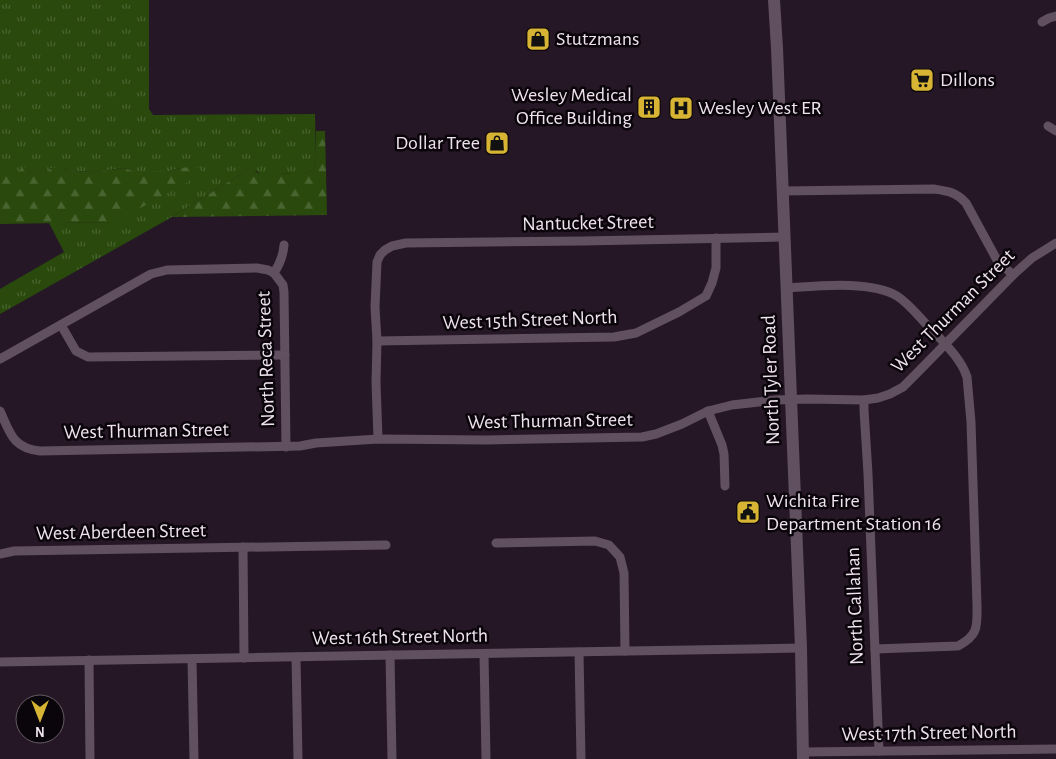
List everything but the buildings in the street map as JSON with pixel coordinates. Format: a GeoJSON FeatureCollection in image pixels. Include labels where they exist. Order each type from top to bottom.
{"type":"FeatureCollection","features":[{"type":"Feature","properties":{"kind":"main road","name":"North Tyler Road"},"geometry":{"type":"LineString","coordinates":[[774,2],[801,648],[803,756]]}},
{"type":"Feature","properties":{"kind":"street"},"geometry":{"type":"LineString","coordinates":[[1042,22],[1056,16]]}},
{"type":"Feature","properties":{"kind":"street"},"geometry":{"type":"LineString","coordinates":[[782,191],[934,189],[952,192],[960,196],[966,203],[997,260],[1013,275]]}},
{"type":"Feature","properties":{"kind":"street","name":"Nantucket Street"},"geometry":{"type":"LineString","coordinates":[[377,341],[375,307],[377,262],[380,255],[392,246],[406,243],[784,237]]}},
{"type":"Feature","properties":{"kind":"street","name":"West 15th Street North"},"geometry":{"type":"LineString","coordinates":[[377,341],[614,336],[636,333],[679,312],[706,296],[716,268],[716,238]]}},
{"type":"Feature","properties":{"kind":"street","name":"West Thurman Street"},"geometry":{"type":"LineString","coordinates":[[0,410],[13,438],[30,450],[40,451],[286,447],[378,439],[486,440],[642,437],[682,424],[708,411],[732,405],[776,400],[864,400],[890,394],[903,387],[1013,275],[1032,258],[1056,243]]}},
{"type":"Feature","properties":{"kind":"street","name":"North Reca Street"},"geometry":{"type":"LineString","coordinates":[[284,245],[284,255],[274,273],[284,292],[286,447]]}},
{"type":"Feature","properties":{"kind":"street"},"geometry":{"type":"LineString","coordinates":[[0,359],[151,274],[167,270],[257,268],[274,273]]}},
{"type":"Feature","properties":{"kind":"street"},"geometry":{"type":"LineString","coordinates":[[787,288],[866,286],[883,290],[896,296],[907,304],[945,344],[965,370],[967,377],[971,422],[977,605],[977,620],[974,633],[968,641],[958,646],[875,649]]}},
{"type":"Feature","properties":{"kind":"street"},"geometry":{"type":"LineString","coordinates":[[61,325],[76,350],[88,357],[286,355]]}},
{"type":"Feature","properties":{"kind":"street"},"geometry":{"type":"LineString","coordinates":[[377,341],[378,439]]}},
{"type":"Feature","properties":{"kind":"street","name":"North Callahan"},"geometry":{"type":"LineString","coordinates":[[864,400],[879,751]]}},
{"type":"Feature","properties":{"kind":"street"},"geometry":{"type":"LineString","coordinates":[[708,411],[722,445],[725,486]]}},
{"type":"Feature","properties":{"kind":"street"},"geometry":{"type":"LineString","coordinates":[[496,543],[595,542],[609,545],[620,557],[624,573],[625,651]]}},
{"type":"Feature","properties":{"kind":"street","name":"West Aberdeen Street"},"geometry":{"type":"LineString","coordinates":[[0,554],[14,551],[386,545]]}},
{"type":"Feature","properties":{"kind":"street"},"geometry":{"type":"LineString","coordinates":[[243,547],[244,658]]}},
{"type":"Feature","properties":{"kind":"street","name":"West 16th Street North"},"geometry":{"type":"LineString","coordinates":[[0,662],[801,648]]}},
{"type":"Feature","properties":{"kind":"street"},"geometry":{"type":"LineString","coordinates":[[579,652],[581,759]]}},
{"type":"Feature","properties":{"kind":"street"},"geometry":{"type":"LineString","coordinates":[[484,654],[486,759]]}},
{"type":"Feature","properties":{"kind":"street"},"geometry":{"type":"LineString","coordinates":[[390,655],[392,759]]}},
{"type":"Feature","properties":{"kind":"street"},"geometry":{"type":"LineString","coordinates":[[296,657],[298,759]]}},
{"type":"Feature","properties":{"kind":"street"},"geometry":{"type":"LineString","coordinates":[[192,658],[194,759]]}},
{"type":"Feature","properties":{"kind":"street"},"geometry":{"type":"LineString","coordinates":[[89,660],[90,759]]}},
{"type":"Feature","properties":{"kind":"street","name":"West 17th Street North"},"geometry":{"type":"LineString","coordinates":[[803,756],[879,751],[1056,749]]}},
{"type":"Feature","properties":{"kind":"green space"},"geometry":{"type":"Polygon","coordinates":[[[0,0],[149,0],[149,109],[153,115],[315,114],[316,161],[314,169],[305,173],[281,174],[260,174],[257,171],[246,170],[172,217],[0,314],[0,289],[64,252],[49,223],[115,222],[180,168],[169,171],[133,171],[123,168],[96,172],[68,171],[62,168],[52,168],[44,173],[34,173],[24,168],[16,174],[0,174],[0,0]]]}},
{"type":"Feature","properties":{"kind":"green space"},"geometry":{"type":"Polygon","coordinates":[[[316,131],[325,131],[327,215],[172,217],[246,170],[253,170],[260,174],[281,174],[305,173],[314,169],[316,161],[316,131]]]}},
{"type":"Feature","properties":{"kind":"green space"},"geometry":{"type":"Polygon","coordinates":[[[23,167],[34,173],[44,173],[52,168],[62,168],[68,171],[96,172],[123,168],[133,171],[169,171],[191,167],[198,168],[204,173],[115,222],[0,224],[0,174],[16,174],[23,167]]]}},
{"type":"Feature","properties":{"kind":"place","name":"Stutzmans"},"geometry":{"type":"Point","coordinates":[538,39]}},
{"type":"Feature","properties":{"kind":"place","name":"Dillons"},"geometry":{"type":"Point","coordinates":[922,80]}},
{"type":"Feature","properties":{"kind":"place","name":"Wesley Medical Office Building"},"geometry":{"type":"Point","coordinates":[649,107]}},
{"type":"Feature","properties":{"kind":"place","name":"Wesley West ER"},"geometry":{"type":"Point","coordinates":[681,108]}},
{"type":"Feature","properties":{"kind":"place","name":"Dollar Tree"},"geometry":{"type":"Point","coordinates":[497,143]}},
{"type":"Feature","properties":{"kind":"place","name":"Wichita Fire Department Station 16"},"geometry":{"type":"Point","coordinates":[748,512]}}]}
